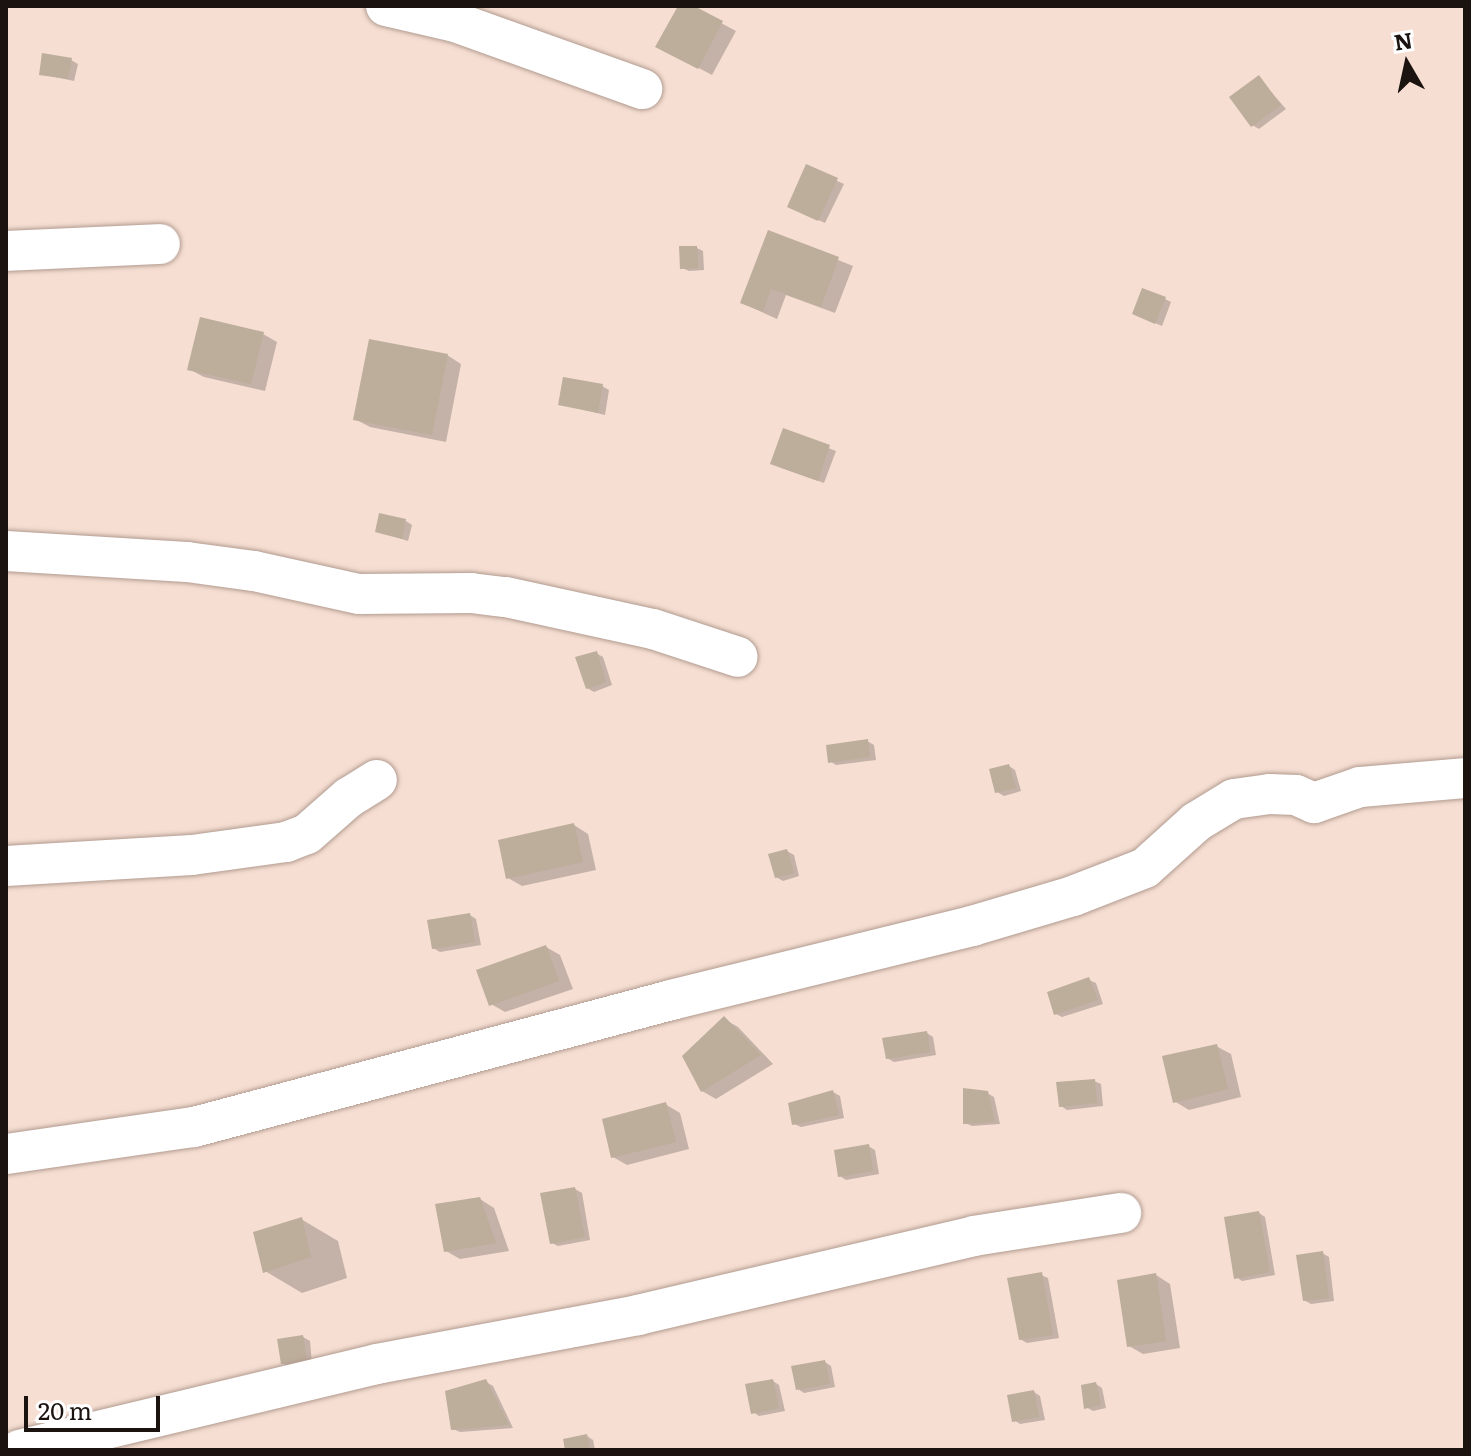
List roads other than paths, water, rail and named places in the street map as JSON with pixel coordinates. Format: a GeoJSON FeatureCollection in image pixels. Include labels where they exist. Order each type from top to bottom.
{"type":"FeatureCollection","features":[{"type":"Feature","properties":{"kind":"street"},"geometry":{"type":"LineString","coordinates":[[386,6],[455,22],[642,89]]}},
{"type":"Feature","properties":{"kind":"street"},"geometry":{"type":"LineString","coordinates":[[6,251],[160,244]]}},
{"type":"Feature","properties":{"kind":"street"},"geometry":{"type":"LineString","coordinates":[[6,551],[201,564],[254,571],[359,594],[471,593],[506,597],[653,629],[738,657]]}},
{"type":"Feature","properties":{"kind":"street"},"geometry":{"type":"LineString","coordinates":[[6,1154],[194,1127],[671,1000],[972,926],[1073,896],[1145,868],[1196,822],[1234,799],[1270,794],[1296,795],[1314,803],[1360,787],[1465,778]]}},
{"type":"Feature","properties":{"kind":"street"},"geometry":{"type":"LineString","coordinates":[[6,866],[192,855],[286,842],[307,834],[348,798],[377,780]]}},
{"type":"Feature","properties":{"kind":"street"},"geometry":{"type":"LineString","coordinates":[[19,1450],[377,1364],[638,1315],[974,1236],[1121,1213]]}}]}
